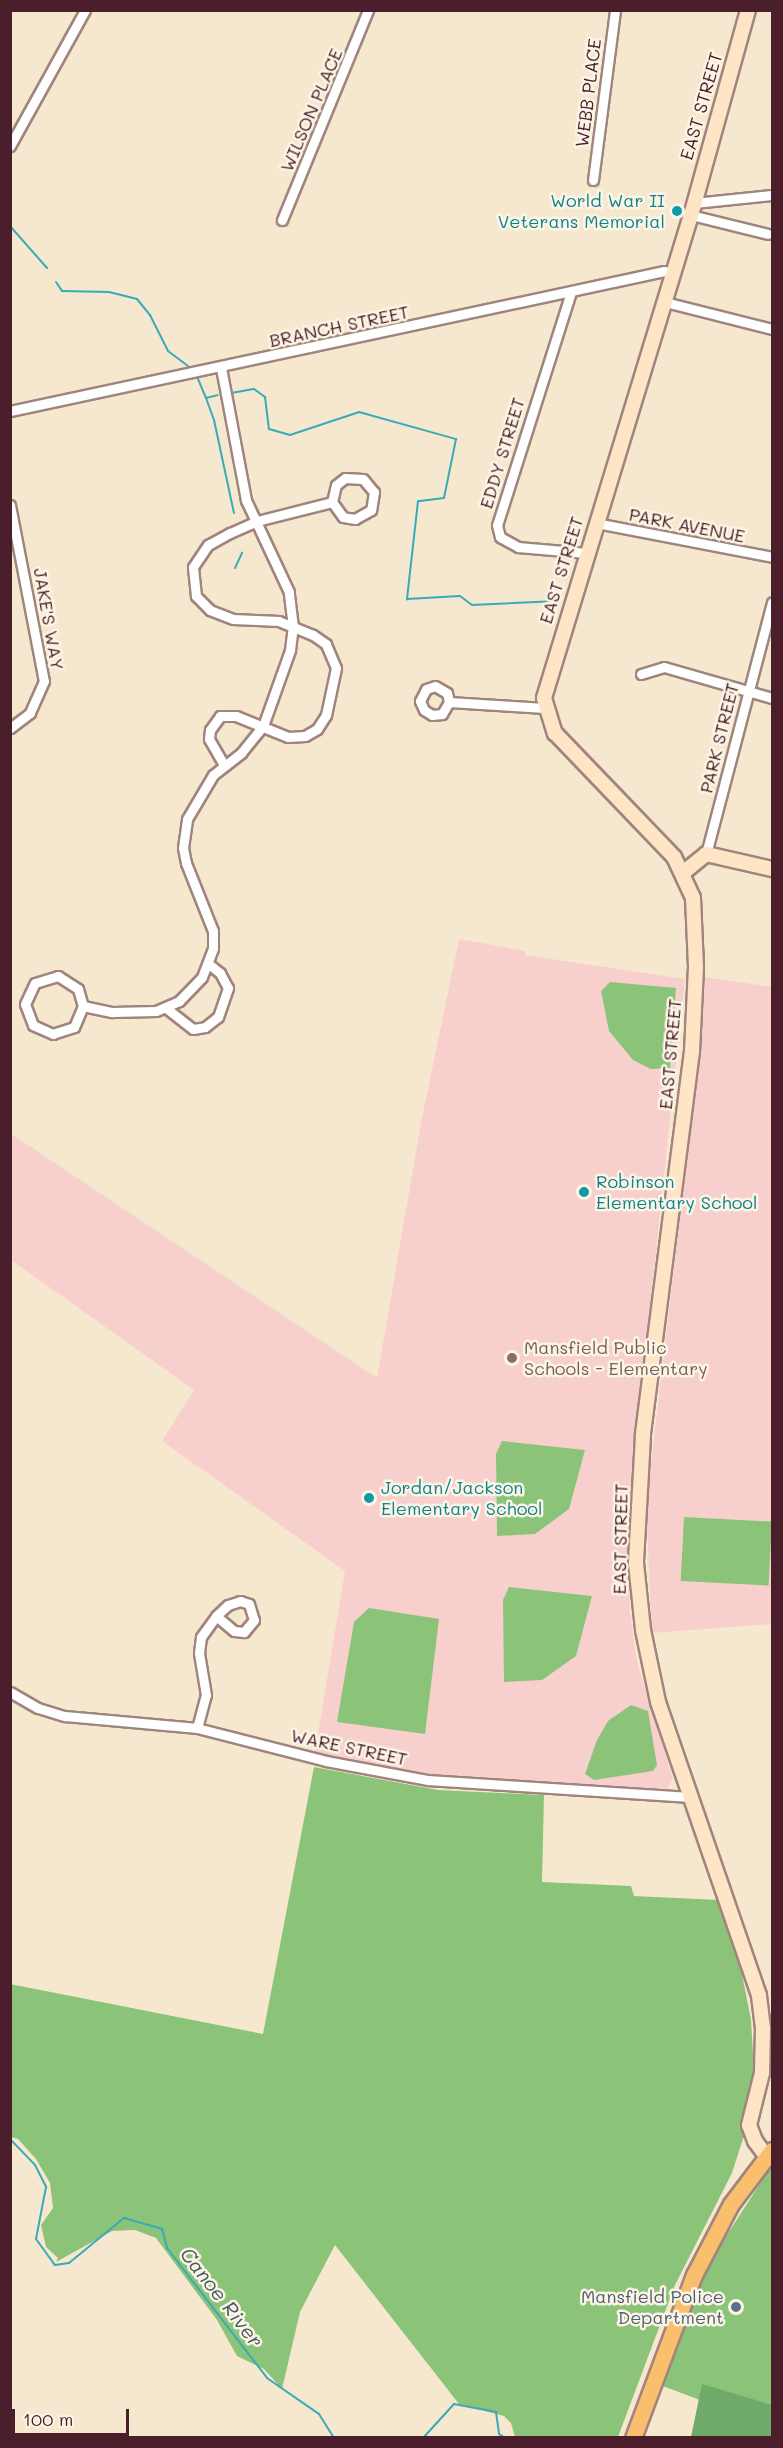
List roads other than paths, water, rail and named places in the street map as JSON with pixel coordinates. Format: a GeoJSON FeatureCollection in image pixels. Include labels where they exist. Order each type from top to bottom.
{"type":"FeatureCollection","features":[{"type":"Feature","properties":{"kind":"main road","name":"EAST STREET"},"geometry":{"type":"LineString","coordinates":[[748,10],[674,273],[551,667],[545,708],[550,723],[562,742],[643,821],[684,872],[693,898],[695,932],[693,1045],[643,1436],[636,1563],[651,1676],[689,1797],[726,1893],[759,1996],[762,2073],[749,2125],[755,2141],[770,2153]]}},
{"type":"Feature","properties":{"kind":"main road"},"geometry":{"type":"LineString","coordinates":[[684,872],[706,854],[772,869]]}},
{"type":"Feature","properties":{"kind":"main road"},"geometry":{"type":"LineString","coordinates":[[633,2438],[691,2283],[731,2204],[770,2153]]}},
{"type":"Feature","properties":{"kind":"street"},"geometry":{"type":"LineString","coordinates":[[12,139],[84,10]]}},
{"type":"Feature","properties":{"kind":"street","name":"WILSON PLACE"},"geometry":{"type":"LineString","coordinates":[[282,220],[368,10]]}},
{"type":"Feature","properties":{"kind":"street","name":"WEBB PLACE"},"geometry":{"type":"LineString","coordinates":[[594,180],[615,10]]}},
{"type":"Feature","properties":{"kind":"street"},"geometry":{"type":"LineString","coordinates":[[693,209],[772,195]]}},
{"type":"Feature","properties":{"kind":"street"},"geometry":{"type":"LineString","coordinates":[[693,209],[768,234]]}},
{"type":"Feature","properties":{"kind":"street","name":"BRANCH STREET"},"geometry":{"type":"LineString","coordinates":[[10,411],[221,368],[664,271],[674,273]]}},
{"type":"Feature","properties":{"kind":"street","name":"EDDY STREET"},"geometry":{"type":"LineString","coordinates":[[571,292],[497,525],[500,537],[518,547],[587,553]]}},
{"type":"Feature","properties":{"kind":"street"},"geometry":{"type":"LineString","coordinates":[[665,302],[772,329]]}},
{"type":"Feature","properties":{"kind":"street"},"geometry":{"type":"LineString","coordinates":[[83,1006],[141,1013],[166,1008],[191,990],[209,964],[213,931],[191,880],[183,848],[193,805],[213,775],[247,747],[263,726],[290,650],[293,627],[289,592],[241,482],[221,368]]}},
{"type":"Feature","properties":{"kind":"street"},"geometry":{"type":"LineString","coordinates":[[345,478],[363,479],[374,492],[371,510],[355,519],[343,517],[332,502],[333,490],[345,478]]}},
{"type":"Feature","properties":{"kind":"street"},"geometry":{"type":"LineString","coordinates":[[224,765],[209,739],[215,721],[230,714],[288,736],[304,736],[317,729],[331,703],[336,668],[331,652],[319,639],[293,627],[279,621],[219,616],[196,596],[192,574],[201,552],[216,540],[257,521],[332,502]]}},
{"type":"Feature","properties":{"kind":"street","name":"JAKE'S WAY"},"geometry":{"type":"LineString","coordinates":[[10,505],[44,681],[30,713],[10,728]]}},
{"type":"Feature","properties":{"kind":"street","name":"PARK AVENUE"},"geometry":{"type":"LineString","coordinates":[[596,523],[772,557]]}},
{"type":"Feature","properties":{"kind":"street","name":"PARK STREET"},"geometry":{"type":"LineString","coordinates":[[706,854],[772,603]]}},
{"type":"Feature","properties":{"kind":"street"},"geometry":{"type":"LineString","coordinates":[[641,674],[664,666],[772,698]]}},
{"type":"Feature","properties":{"kind":"street"},"geometry":{"type":"LineString","coordinates":[[449,702],[545,708]]}},
{"type":"Feature","properties":{"kind":"street"},"geometry":{"type":"LineString","coordinates":[[166,1008],[193,1029],[205,1028],[218,1017],[228,988],[220,973],[209,964]]}},
{"type":"Feature","properties":{"kind":"street"},"geometry":{"type":"LineString","coordinates":[[52,976],[74,984],[83,1006],[74,1027],[53,1034],[33,1025],[25,1004],[31,987],[52,976]]}},
{"type":"Feature","properties":{"kind":"street"},"geometry":{"type":"LineString","coordinates":[[197,1728],[206,1695],[199,1653],[201,1637],[216,1616]]}},
{"type":"Feature","properties":{"kind":"street","name":"WARE STREET"},"geometry":{"type":"LineString","coordinates":[[10,1692],[38,1708],[65,1716],[197,1728],[327,1761],[428,1780],[689,1797]]}},
{"type":"Feature","properties":{"kind":"waterway"},"geometry":{"type":"LineString","coordinates":[[10,226],[47,268]]}},
{"type":"Feature","properties":{"kind":"waterway"},"geometry":{"type":"LineString","coordinates":[[56,282],[62,291],[109,292],[137,299],[150,315],[168,351],[188,366]]}},
{"type":"Feature","properties":{"kind":"waterway"},"geometry":{"type":"LineString","coordinates":[[198,379],[206,398],[218,395]]}},
{"type":"Feature","properties":{"kind":"waterway"},"geometry":{"type":"LineString","coordinates":[[231,393],[254,389],[265,397],[269,429],[290,435],[359,412],[456,439],[444,498],[418,501],[407,599],[460,596],[472,605],[558,601]]}},
{"type":"Feature","properties":{"kind":"waterway"},"geometry":{"type":"LineString","coordinates":[[206,398],[214,420],[234,513]]}},
{"type":"Feature","properties":{"kind":"waterway"},"geometry":{"type":"LineString","coordinates":[[235,568],[242,553]]}},
{"type":"Feature","properties":{"kind":"waterway","name":"Canoe River"},"geometry":{"type":"LineString","coordinates":[[10,2139],[35,2165],[46,2187],[36,2239],[55,2265],[69,2263],[124,2218],[162,2229],[167,2248],[267,2378],[319,2414],[334,2438]]}},
{"type":"Feature","properties":{"kind":"waterway","name":"Canoe River"},"geometry":{"type":"LineString","coordinates":[[423,2438],[454,2404],[496,2412],[499,2434],[505,2438]]}},
{"type":"Feature","properties":{"kind":"place","name":"World War II Veterans Memorial"},"geometry":{"type":"Point","coordinates":[677,211]}},
{"type":"Feature","properties":{"kind":"place","name":"Robinson Elementary School"},"geometry":{"type":"Point","coordinates":[584,1192]}},
{"type":"Feature","properties":{"kind":"place","name":"Mansfield Public Schools - Elementary"},"geometry":{"type":"Point","coordinates":[512,1358]}},
{"type":"Feature","properties":{"kind":"place","name":"Jordan/Jackson Elementary School"},"geometry":{"type":"Point","coordinates":[369,1498]}},
{"type":"Feature","properties":{"kind":"place","name":"Mansfield Police Department"},"geometry":{"type":"Point","coordinates":[736,2307]}}]}
